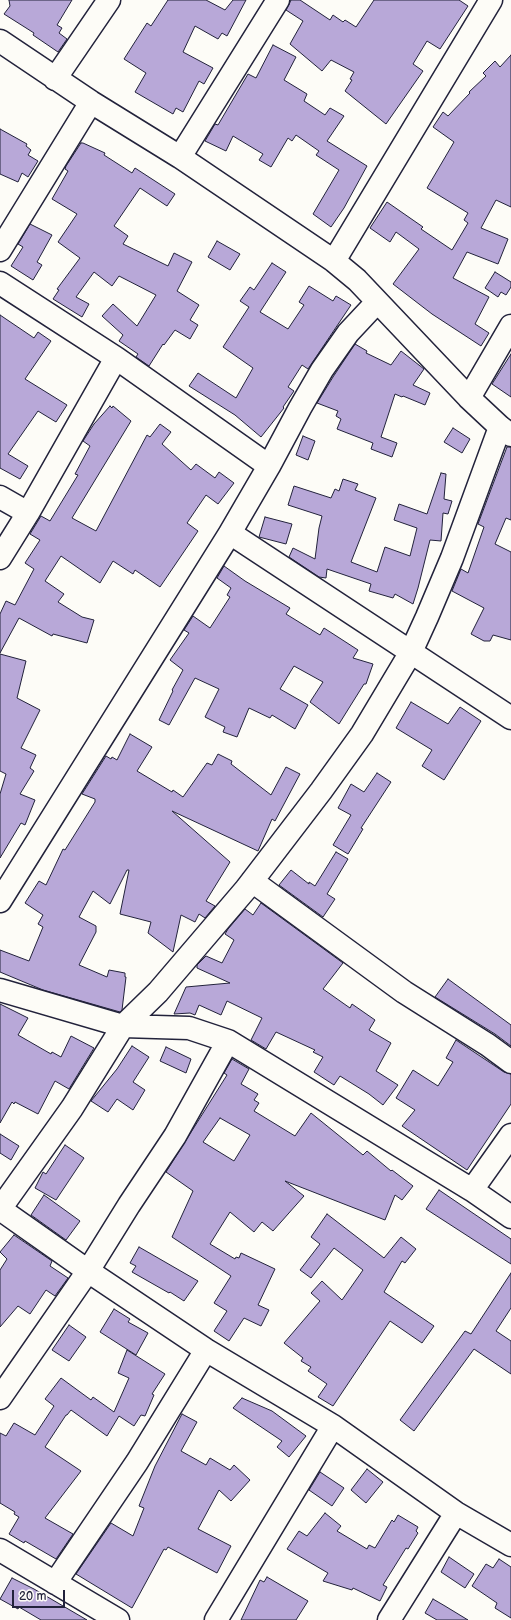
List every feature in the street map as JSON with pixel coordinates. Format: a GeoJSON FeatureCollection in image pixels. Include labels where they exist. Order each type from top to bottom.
{"type":"FeatureCollection","features":[{"type":"Feature","properties":{"kind":"street"},"geometry":{"type":"LineString","coordinates":[[55,78],[109,0]]}},
{"type":"Feature","properties":{"kind":"street"},"geometry":{"type":"LineString","coordinates":[[180,157],[278,0]]}},
{"type":"Feature","properties":{"kind":"street"},"geometry":{"type":"LineString","coordinates":[[334,261],[491,0]]}},
{"type":"Feature","properties":{"kind":"street"},"geometry":{"type":"LineString","coordinates":[[0,41],[90,102],[180,157],[334,261],[357,280],[469,398],[506,431],[411,652],[362,734],[252,882],[173,974],[123,1026],[72,1108],[0,1209],[88,1272],[206,1350],[333,1426],[456,1512],[511,1545]]}},
{"type":"Feature","properties":{"kind":"street"},"geometry":{"type":"LineString","coordinates":[[0,250],[90,102]]}},
{"type":"Feature","properties":{"kind":"street"},"geometry":{"type":"LineString","coordinates":[[0,283],[116,358],[269,466]]}},
{"type":"Feature","properties":{"kind":"street"},"geometry":{"type":"LineString","coordinates":[[0,901],[230,533],[322,370],[348,333],[377,302]]}},
{"type":"Feature","properties":{"kind":"street"},"geometry":{"type":"LineString","coordinates":[[469,398],[511,326]]}},
{"type":"Feature","properties":{"kind":"street"},"geometry":{"type":"LineString","coordinates":[[0,558],[28,513],[116,358]]}},
{"type":"Feature","properties":{"kind":"street"},"geometry":{"type":"LineString","coordinates":[[0,497],[28,513]]}},
{"type":"Feature","properties":{"kind":"street"},"geometry":{"type":"LineString","coordinates":[[230,533],[511,718]]}},
{"type":"Feature","properties":{"kind":"street"},"geometry":{"type":"LineString","coordinates":[[252,882],[404,992],[482,1041],[511,1062]]}},
{"type":"Feature","properties":{"kind":"street"},"geometry":{"type":"LineString","coordinates":[[0,990],[123,1026],[189,1028],[228,1041],[472,1190],[511,1217]]}},
{"type":"Feature","properties":{"kind":"street"},"geometry":{"type":"LineString","coordinates":[[0,1398],[88,1272],[129,1205],[175,1136],[228,1041]]}},
{"type":"Feature","properties":{"kind":"street"},"geometry":{"type":"LineString","coordinates":[[472,1190],[511,1135]]}},
{"type":"Feature","properties":{"kind":"street"},"geometry":{"type":"LineString","coordinates":[[55,1583],[136,1462],[206,1350]]}},
{"type":"Feature","properties":{"kind":"street"},"geometry":{"type":"LineString","coordinates":[[216,1620],[333,1426]]}},
{"type":"Feature","properties":{"kind":"street"},"geometry":{"type":"LineString","coordinates":[[389,1620],[456,1512]]}},
{"type":"Feature","properties":{"kind":"street"},"geometry":{"type":"LineString","coordinates":[[0,1550],[118,1620]]}},
{"type":"Feature","properties":{"kind":"building"},"geometry":{"type":"Polygon","coordinates":[[[9,0],[72,0],[57,25],[62,28],[59,33],[67,39],[58,52],[33,35],[34,33],[4,14],[10,6],[9,0]]]}},
{"type":"Feature","properties":{"kind":"building"},"geometry":{"type":"Polygon","coordinates":[[[168,0],[206,0],[225,10],[233,0],[246,0],[227,36],[222,33],[218,39],[195,26],[183,52],[213,68],[204,84],[199,81],[183,112],[176,108],[173,114],[135,92],[146,73],[124,59],[147,23],[151,26],[168,0]]]}},
{"type":"Feature","properties":{"kind":"building"},"geometry":{"type":"Polygon","coordinates":[[[291,0],[300,0],[330,20],[333,15],[343,22],[345,20],[356,27],[374,0],[459,0],[468,6],[440,49],[427,41],[413,64],[423,71],[386,124],[345,91],[352,80],[350,79],[354,72],[331,60],[322,71],[290,44],[303,21],[286,10],[291,0]]]}},
{"type":"Feature","properties":{"kind":"building"},"geometry":{"type":"Polygon","coordinates":[[[273,45],[296,57],[284,80],[307,94],[304,101],[325,115],[330,108],[344,116],[327,141],[367,166],[344,208],[331,227],[313,214],[339,170],[316,155],[319,151],[296,135],[292,141],[288,138],[271,167],[259,160],[263,154],[233,136],[226,151],[205,141],[215,124],[218,125],[248,74],[256,78],[273,45]]]}},
{"type":"Feature","properties":{"kind":"building"},"geometry":{"type":"Polygon","coordinates":[[[511,55],[511,207],[496,200],[481,228],[508,239],[498,264],[467,252],[453,278],[489,297],[475,324],[489,333],[481,346],[432,314],[393,284],[419,249],[396,232],[390,242],[370,228],[387,202],[423,227],[421,229],[452,250],[468,223],[464,220],[468,213],[427,188],[454,142],[433,127],[443,112],[448,116],[470,93],[469,92],[486,76],[483,73],[495,61],[500,67],[511,55]]]}},
{"type":"Feature","properties":{"kind":"building"},"geometry":{"type":"Polygon","coordinates":[[[0,129],[27,144],[26,146],[31,150],[28,155],[38,161],[28,177],[22,173],[18,182],[0,174],[0,129]]]}},
{"type":"Feature","properties":{"kind":"building"},"geometry":{"type":"Polygon","coordinates":[[[81,143],[105,153],[104,155],[132,173],[135,168],[175,194],[167,206],[140,188],[114,226],[128,236],[123,244],[168,266],[174,253],[192,262],[177,291],[199,305],[190,320],[198,325],[190,339],[175,330],[164,345],[163,344],[149,366],[136,357],[138,354],[119,341],[123,335],[102,316],[113,304],[137,326],[156,295],[119,276],[112,286],[94,272],[76,297],[89,304],[82,317],[53,299],[59,290],[57,289],[80,258],[58,242],[77,214],[52,199],[68,171],[65,169],[66,166],[81,143]]]}},
{"type":"Feature","properties":{"kind":"building"},"geometry":{"type":"Polygon","coordinates":[[[30,224],[52,235],[37,262],[42,265],[33,280],[11,266],[23,247],[18,244],[30,224]]]}},
{"type":"Feature","properties":{"kind":"building"},"geometry":{"type":"Polygon","coordinates":[[[217,241],[240,254],[230,270],[208,257],[217,241]]]}},
{"type":"Feature","properties":{"kind":"building"},"geometry":{"type":"Polygon","coordinates":[[[272,263],[286,272],[260,312],[288,329],[304,305],[299,302],[309,286],[333,301],[336,296],[351,305],[308,369],[302,365],[288,387],[294,391],[283,407],[284,408],[261,437],[235,415],[189,386],[198,373],[236,398],[253,368],[223,347],[249,307],[240,301],[250,287],[254,290],[272,263]]]}},
{"type":"Feature","properties":{"kind":"building"},"geometry":{"type":"Polygon","coordinates":[[[495,272],[511,282],[511,287],[506,295],[501,292],[498,297],[485,288],[495,272]]]}},
{"type":"Feature","properties":{"kind":"building"},"geometry":{"type":"Polygon","coordinates":[[[0,315],[34,338],[38,332],[51,341],[25,379],[67,405],[56,422],[38,411],[8,454],[28,466],[20,479],[0,468],[0,315]]]}},
{"type":"Feature","properties":{"kind":"building"},"geometry":{"type":"Polygon","coordinates":[[[355,344],[367,351],[366,353],[391,365],[401,351],[424,369],[413,385],[430,393],[425,405],[395,394],[381,437],[397,443],[392,457],[371,449],[373,443],[337,429],[341,419],[336,416],[338,411],[317,403],[355,344]]]}},
{"type":"Feature","properties":{"kind":"building"},"geometry":{"type":"Polygon","coordinates":[[[511,354],[511,397],[492,384],[511,354]]]}},
{"type":"Feature","properties":{"kind":"building"},"geometry":{"type":"Polygon","coordinates":[[[110,406],[112,408],[113,406],[131,421],[72,518],[96,531],[147,435],[150,437],[160,424],[171,432],[162,444],[191,470],[196,464],[215,478],[219,472],[234,483],[218,504],[206,495],[187,523],[198,531],[160,587],[135,570],[133,574],[113,561],[100,583],[61,556],[45,581],[64,594],[58,602],[82,617],[94,620],[87,643],[53,634],[52,636],[19,618],[0,653],[0,614],[6,601],[15,605],[34,569],[25,563],[40,540],[30,534],[41,516],[50,521],[78,475],[75,474],[90,446],[83,441],[94,424],[110,406]]]}},
{"type":"Feature","properties":{"kind":"building"},"geometry":{"type":"Polygon","coordinates":[[[453,428],[470,439],[462,453],[444,442],[453,428]]]}},
{"type":"Feature","properties":{"kind":"building"},"geometry":{"type":"Polygon","coordinates":[[[303,436],[315,441],[308,460],[296,455],[303,436]]]}},
{"type":"Feature","properties":{"kind":"building"},"geometry":{"type":"Polygon","coordinates":[[[507,447],[511,447],[511,520],[506,518],[495,544],[511,552],[511,640],[493,635],[490,641],[484,641],[471,634],[484,608],[452,591],[461,569],[468,573],[484,527],[478,524],[507,447]]]}},
{"type":"Feature","properties":{"kind":"building"},"geometry":{"type":"Polygon","coordinates":[[[441,473],[446,474],[444,499],[452,501],[448,514],[443,513],[441,541],[430,540],[413,604],[395,594],[393,598],[369,591],[371,584],[327,569],[326,578],[319,577],[289,557],[293,548],[315,559],[322,516],[288,505],[294,486],[331,498],[335,489],[339,491],[343,479],[358,484],[355,490],[376,498],[351,562],[377,572],[385,547],[410,556],[417,528],[394,520],[399,504],[427,514],[441,473]]]}},
{"type":"Feature","properties":{"kind":"building"},"geometry":{"type":"Polygon","coordinates":[[[265,517],[292,524],[286,544],[259,537],[265,517]]]}},
{"type":"Feature","properties":{"kind":"building"},"geometry":{"type":"Polygon","coordinates":[[[224,566],[245,581],[290,608],[286,614],[320,635],[324,628],[358,650],[353,658],[373,664],[366,684],[364,684],[339,724],[310,702],[323,682],[294,666],[280,689],[308,705],[295,729],[272,715],[270,718],[249,708],[237,737],[223,732],[225,727],[205,717],[219,689],[195,678],[169,725],[159,720],[173,691],[172,690],[183,670],[170,660],[189,633],[184,630],[193,616],[210,628],[230,597],[227,595],[231,588],[217,578],[224,566]]]}},
{"type":"Feature","properties":{"kind":"building"},"geometry":{"type":"Polygon","coordinates":[[[0,654],[26,661],[17,698],[40,710],[21,748],[36,755],[30,768],[34,771],[20,794],[35,800],[25,825],[21,823],[0,858],[0,794],[6,774],[0,771],[0,654]]]}},
{"type":"Feature","properties":{"kind":"building"},"geometry":{"type":"Polygon","coordinates":[[[411,702],[448,724],[460,707],[481,721],[444,780],[422,766],[432,750],[396,728],[411,702]]]}},
{"type":"Feature","properties":{"kind":"building"},"geometry":{"type":"Polygon","coordinates":[[[130,734],[152,747],[137,771],[183,797],[207,763],[212,765],[218,754],[232,761],[231,764],[271,795],[286,767],[300,774],[275,821],[272,819],[258,851],[172,811],[230,862],[206,901],[215,906],[205,918],[199,914],[195,922],[181,915],[173,952],[148,933],[151,922],[120,914],[129,870],[127,870],[110,904],[93,891],[79,917],[96,926],[96,932],[79,965],[107,977],[109,970],[125,973],[126,977],[122,1010],[120,1012],[43,990],[0,972],[0,950],[29,961],[43,927],[38,924],[43,915],[25,903],[39,881],[46,885],[63,849],[65,850],[95,802],[95,799],[82,794],[106,756],[117,760],[130,734]]]}},
{"type":"Feature","properties":{"kind":"building"},"geometry":{"type":"Polygon","coordinates":[[[377,773],[391,782],[361,828],[363,829],[348,854],[333,845],[351,815],[338,808],[351,784],[364,792],[377,773]]]}},
{"type":"Feature","properties":{"kind":"building"},"geometry":{"type":"Polygon","coordinates":[[[336,852],[348,859],[327,894],[335,899],[323,917],[279,885],[291,870],[309,884],[309,882],[315,886],[336,852]]]}},
{"type":"Feature","properties":{"kind":"building"},"geometry":{"type":"Polygon","coordinates":[[[261,903],[343,963],[323,989],[350,1008],[352,1004],[375,1020],[369,1030],[391,1043],[376,1071],[398,1085],[383,1105],[369,1094],[340,1076],[334,1085],[314,1072],[323,1057],[313,1052],[315,1050],[276,1032],[266,1049],[251,1040],[262,1018],[227,1001],[221,1015],[199,1005],[195,1015],[190,1013],[174,1014],[186,987],[230,983],[197,968],[197,965],[206,956],[222,963],[234,940],[225,934],[228,929],[245,909],[253,915],[261,903]]]}},
{"type":"Feature","properties":{"kind":"building"},"geometry":{"type":"Polygon","coordinates":[[[448,979],[511,1025],[511,1046],[495,1034],[435,997],[448,979]]]}},
{"type":"Feature","properties":{"kind":"building"},"geometry":{"type":"Polygon","coordinates":[[[0,1004],[28,1018],[18,1035],[51,1054],[52,1052],[61,1057],[71,1036],[94,1048],[69,1089],[55,1081],[38,1114],[15,1102],[14,1104],[12,1102],[0,1123],[0,1004]]]}},
{"type":"Feature","properties":{"kind":"building"},"geometry":{"type":"Polygon","coordinates":[[[456,1040],[504,1072],[511,1074],[511,1104],[467,1170],[402,1126],[415,1110],[396,1098],[413,1070],[438,1086],[453,1062],[446,1058],[456,1040]]]}},
{"type":"Feature","properties":{"kind":"building"},"geometry":{"type":"Polygon","coordinates":[[[132,1046],[149,1057],[133,1082],[145,1090],[133,1110],[117,1099],[108,1112],[91,1101],[117,1069],[132,1046]]]}},
{"type":"Feature","properties":{"kind":"building"},"geometry":{"type":"Polygon","coordinates":[[[166,1047],[191,1059],[186,1073],[160,1061],[166,1047]]]}},
{"type":"Feature","properties":{"kind":"building"},"geometry":{"type":"Polygon","coordinates":[[[232,1059],[249,1069],[241,1084],[258,1094],[254,1100],[259,1103],[254,1111],[295,1136],[311,1113],[363,1155],[367,1151],[391,1171],[392,1170],[413,1186],[402,1200],[395,1195],[385,1220],[285,1181],[304,1196],[273,1231],[262,1222],[254,1232],[230,1212],[210,1244],[235,1259],[236,1257],[239,1258],[241,1253],[275,1269],[258,1305],[269,1310],[261,1326],[244,1318],[229,1341],[214,1331],[227,1311],[214,1303],[231,1276],[172,1237],[193,1191],[166,1172],[227,1075],[224,1073],[232,1059]],[[220,1118],[203,1142],[234,1161],[250,1135],[220,1118]]]}},
{"type":"Feature","properties":{"kind":"building"},"geometry":{"type":"Polygon","coordinates":[[[0,1134],[19,1146],[11,1160],[0,1153],[0,1134]]]}},
{"type":"Feature","properties":{"kind":"building"},"geometry":{"type":"Polygon","coordinates":[[[65,1145],[84,1158],[56,1200],[35,1188],[43,1172],[46,1174],[65,1145]]]}},
{"type":"Feature","properties":{"kind":"building"},"geometry":{"type":"Polygon","coordinates":[[[439,1190],[511,1239],[511,1264],[426,1209],[439,1190]]]}},
{"type":"Feature","properties":{"kind":"building"},"geometry":{"type":"Polygon","coordinates":[[[44,1195],[80,1221],[66,1240],[31,1215],[44,1195]]]}},
{"type":"Feature","properties":{"kind":"building"},"geometry":{"type":"Polygon","coordinates":[[[327,1214],[384,1258],[401,1237],[416,1249],[405,1263],[402,1261],[384,1292],[434,1326],[422,1343],[390,1321],[333,1406],[318,1397],[327,1384],[308,1371],[311,1367],[301,1361],[303,1358],[284,1343],[320,1301],[311,1293],[322,1281],[342,1300],[363,1270],[334,1248],[311,1278],[300,1270],[320,1244],[311,1237],[327,1214]]]}},
{"type":"Feature","properties":{"kind":"building"},"geometry":{"type":"Polygon","coordinates":[[[14,1235],[52,1261],[50,1266],[68,1278],[55,1296],[46,1290],[30,1314],[18,1306],[0,1327],[0,1270],[7,1259],[0,1252],[14,1235]]]}},
{"type":"Feature","properties":{"kind":"building"},"geometry":{"type":"Polygon","coordinates":[[[139,1247],[198,1281],[184,1301],[132,1272],[136,1266],[130,1263],[139,1247]]]}},
{"type":"Feature","properties":{"kind":"building"},"geometry":{"type":"Polygon","coordinates":[[[511,1273],[511,1308],[496,1331],[511,1341],[511,1374],[474,1349],[414,1431],[400,1420],[465,1331],[471,1334],[511,1273]]]}},
{"type":"Feature","properties":{"kind":"building"},"geometry":{"type":"Polygon","coordinates":[[[114,1309],[130,1319],[128,1322],[148,1333],[136,1355],[100,1332],[114,1309]]]}},
{"type":"Feature","properties":{"kind":"building"},"geometry":{"type":"Polygon","coordinates":[[[69,1325],[86,1337],[69,1361],[52,1350],[69,1325]]]}},
{"type":"Feature","properties":{"kind":"building"},"geometry":{"type":"Polygon","coordinates":[[[127,1350],[165,1374],[152,1394],[154,1395],[145,1416],[141,1415],[134,1426],[119,1416],[107,1436],[71,1410],[66,1415],[45,1447],[81,1471],[45,1518],[73,1534],[56,1559],[25,1541],[24,1543],[9,1534],[19,1517],[14,1514],[15,1512],[0,1503],[0,1433],[6,1436],[14,1423],[35,1435],[54,1406],[45,1399],[61,1378],[91,1400],[93,1397],[114,1412],[129,1378],[118,1373],[127,1350]]]}},
{"type":"Feature","properties":{"kind":"building"},"geometry":{"type":"Polygon","coordinates":[[[242,1398],[272,1411],[306,1436],[289,1457],[277,1447],[282,1441],[233,1408],[242,1398]]]}},
{"type":"Feature","properties":{"kind":"building"},"geometry":{"type":"Polygon","coordinates":[[[182,1414],[197,1422],[181,1451],[206,1465],[210,1458],[230,1470],[234,1465],[250,1480],[231,1501],[219,1490],[198,1529],[231,1546],[217,1573],[168,1547],[166,1550],[164,1549],[132,1608],[76,1574],[111,1523],[133,1536],[144,1508],[139,1506],[155,1466],[182,1414]]]}},
{"type":"Feature","properties":{"kind":"building"},"geometry":{"type":"Polygon","coordinates":[[[367,1469],[383,1482],[366,1503],[351,1490],[367,1469]]]}},
{"type":"Feature","properties":{"kind":"building"},"geometry":{"type":"Polygon","coordinates":[[[320,1472],[344,1488],[332,1506],[309,1490],[320,1472]]]}},
{"type":"Feature","properties":{"kind":"building"},"geometry":{"type":"Polygon","coordinates":[[[325,1513],[341,1526],[337,1531],[367,1549],[369,1545],[375,1548],[392,1520],[394,1522],[398,1515],[418,1527],[416,1531],[418,1533],[408,1549],[406,1548],[383,1585],[387,1587],[380,1601],[353,1588],[352,1590],[323,1581],[328,1573],[287,1549],[299,1531],[307,1536],[325,1513]]]}},
{"type":"Feature","properties":{"kind":"building"},"geometry":{"type":"Polygon","coordinates":[[[449,1557],[474,1574],[465,1588],[441,1572],[449,1557]]]}},
{"type":"Feature","properties":{"kind":"building"},"geometry":{"type":"Polygon","coordinates":[[[499,1559],[511,1567],[511,1618],[495,1608],[497,1603],[472,1586],[486,1564],[493,1568],[499,1559]]]}},
{"type":"Feature","properties":{"kind":"building"},"geometry":{"type":"Polygon","coordinates":[[[267,1577],[308,1601],[296,1620],[241,1620],[260,1580],[264,1582],[267,1577]]]}},
{"type":"Feature","properties":{"kind":"building"},"geometry":{"type":"Polygon","coordinates":[[[12,1578],[87,1620],[41,1620],[19,1607],[18,1609],[0,1599],[12,1578]]]}},
{"type":"Feature","properties":{"kind":"building"},"geometry":{"type":"Polygon","coordinates":[[[433,1599],[468,1620],[437,1620],[425,1613],[433,1599]]]}}]}
